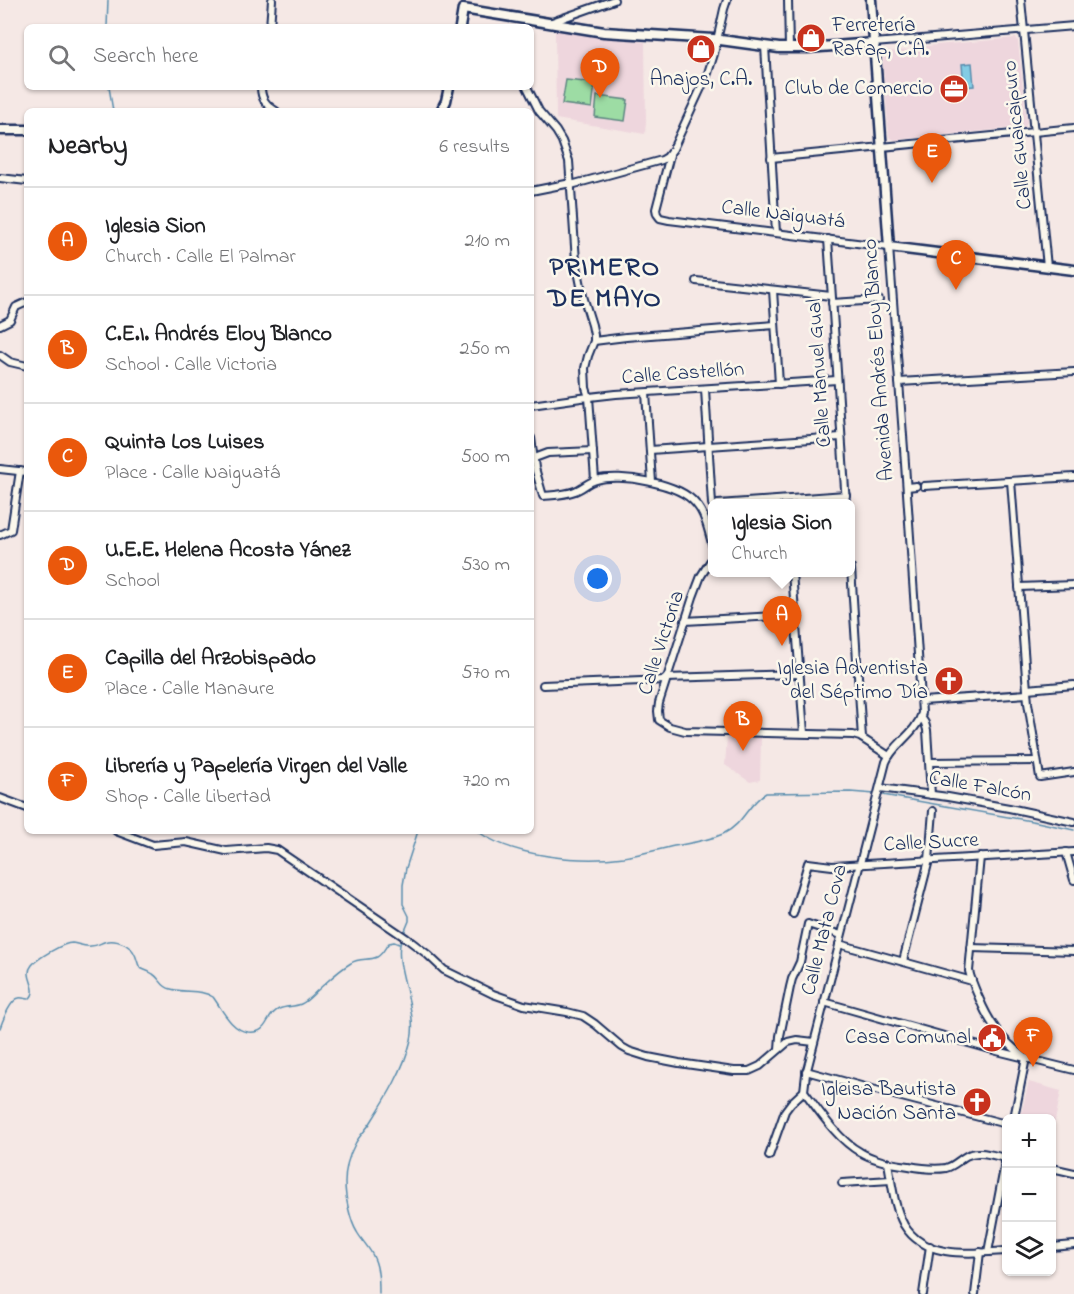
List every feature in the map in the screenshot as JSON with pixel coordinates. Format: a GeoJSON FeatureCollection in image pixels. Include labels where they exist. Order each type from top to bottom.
{"type":"FeatureCollection","features":[{"type":"Feature","properties":{"kind":"street"},"geometry":{"type":"LineString","coordinates":[[270,24],[272,0]]}},
{"type":"Feature","properties":{"kind":"street"},"geometry":{"type":"LineString","coordinates":[[549,23],[614,0]]}},
{"type":"Feature","properties":{"kind":"street"},"geometry":{"type":"LineString","coordinates":[[534,190],[571,184],[662,160],[670,154],[708,73],[727,0]]}},
{"type":"Feature","properties":{"kind":"street"},"geometry":{"type":"LineString","coordinates":[[788,0],[789,48]]}},
{"type":"Feature","properties":{"kind":"street","name":"Avenida Andrés Eloy Blanco"},"geometry":{"type":"LineString","coordinates":[[872,0],[922,701],[921,717],[927,726],[932,795]]}},
{"type":"Feature","properties":{"kind":"street","name":"Calle Guaicaipuro"},"geometry":{"type":"LineString","coordinates":[[1021,0],[1047,267]]}},
{"type":"Feature","properties":{"kind":"street"},"geometry":{"type":"LineString","coordinates":[[461,24],[464,4],[524,23],[549,23],[604,32],[789,48],[1074,26]]}},
{"type":"Feature","properties":{"kind":"street"},"geometry":{"type":"LineString","coordinates":[[765,46],[776,233]]}},
{"type":"Feature","properties":{"kind":"street"},"geometry":{"type":"LineString","coordinates":[[261,90],[264,101],[272,108]]}},
{"type":"Feature","properties":{"kind":"street"},"geometry":{"type":"LineString","coordinates":[[442,108],[448,90]]}},
{"type":"Feature","properties":{"kind":"street"},"geometry":{"type":"LineString","coordinates":[[528,90],[539,111],[562,141],[569,161],[576,261],[594,342],[585,368],[595,480]]}},
{"type":"Feature","properties":{"kind":"street"},"geometry":{"type":"LineString","coordinates":[[771,158],[1074,129]]}},
{"type":"Feature","properties":{"kind":"street"},"geometry":{"type":"LineString","coordinates":[[0,130],[24,130]]}},
{"type":"Feature","properties":{"kind":"street","name":"Calle Naiguatá"},"geometry":{"type":"LineString","coordinates":[[670,154],[656,209],[660,218],[1074,270]]}},
{"type":"Feature","properties":{"kind":"street"},"geometry":{"type":"LineString","coordinates":[[0,178],[24,181]]}},
{"type":"Feature","properties":{"kind":"street","name":"Calle Manuel Gual"},"geometry":{"type":"LineString","coordinates":[[828,239],[846,499]]}},
{"type":"Feature","properties":{"kind":"street"},"geometry":{"type":"LineString","coordinates":[[696,281],[832,300],[879,300]]}},
{"type":"Feature","properties":{"kind":"street"},"geometry":{"type":"LineString","coordinates":[[773,290],[779,384]]}},
{"type":"Feature","properties":{"kind":"street"},"geometry":{"type":"LineString","coordinates":[[0,324],[10,320],[16,307],[24,303]]}},
{"type":"Feature","properties":{"kind":"street"},"geometry":{"type":"LineString","coordinates":[[594,342],[626,337],[775,325]]}},
{"type":"Feature","properties":{"kind":"street"},"geometry":{"type":"LineString","coordinates":[[0,355],[10,362],[24,365]]}},
{"type":"Feature","properties":{"kind":"street"},"geometry":{"type":"LineString","coordinates":[[899,382],[1074,372]]}},
{"type":"Feature","properties":{"kind":"street","name":"Calle Castellón"},"geometry":{"type":"LineString","coordinates":[[534,405],[589,397],[837,380]]}},
{"type":"Feature","properties":{"kind":"street"},"geometry":{"type":"LineString","coordinates":[[705,389],[713,499]]}},
{"type":"Feature","properties":{"kind":"street"},"geometry":{"type":"LineString","coordinates":[[646,393],[652,482]]}},
{"type":"Feature","properties":{"kind":"street"},"geometry":{"type":"LineString","coordinates":[[650,450],[841,438]]}},
{"type":"Feature","properties":{"kind":"street"},"geometry":{"type":"LineString","coordinates":[[534,458],[548,453],[593,451]]}},
{"type":"Feature","properties":{"kind":"street"},"geometry":{"type":"LineString","coordinates":[[534,466],[543,496],[573,492],[595,480],[631,478],[652,482],[688,497],[697,505],[708,531]]}},
{"type":"Feature","properties":{"kind":"street"},"geometry":{"type":"LineString","coordinates":[[0,468],[24,472],[11,530],[0,535]]}},
{"type":"Feature","properties":{"kind":"street"},"geometry":{"type":"LineString","coordinates":[[924,486],[1074,477]]}},
{"type":"Feature","properties":{"kind":"street"},"geometry":{"type":"LineString","coordinates":[[1011,481],[1027,692],[1040,777],[1074,772]]}},
{"type":"Feature","properties":{"kind":"street"},"geometry":{"type":"LineString","coordinates":[[907,487],[916,486]]}},
{"type":"Feature","properties":{"kind":"street"},"geometry":{"type":"LineString","coordinates":[[787,499],[846,495]]}},
{"type":"Feature","properties":{"kind":"street"},"geometry":{"type":"LineString","coordinates":[[697,505],[708,504]]}},
{"type":"Feature","properties":{"kind":"street","name":"Calle Victoria"},"geometry":{"type":"LineString","coordinates":[[708,566],[701,576],[658,703],[658,715],[661,722],[680,730],[857,735],[889,756]]}},
{"type":"Feature","properties":{"kind":"street"},"geometry":{"type":"LineString","coordinates":[[792,577],[804,734]]}},
{"type":"Feature","properties":{"kind":"street"},"geometry":{"type":"LineString","coordinates":[[852,577],[862,738]]}},
{"type":"Feature","properties":{"kind":"street"},"geometry":{"type":"LineString","coordinates":[[1019,586],[1074,585]]}},
{"type":"Feature","properties":{"kind":"street"},"geometry":{"type":"LineString","coordinates":[[685,621],[795,615]]}},
{"type":"Feature","properties":{"kind":"street"},"geometry":{"type":"LineString","coordinates":[[543,685],[799,674]]}},
{"type":"Feature","properties":{"kind":"street"},"geometry":{"type":"LineString","coordinates":[[922,701],[1027,692],[1074,685]]}},
{"type":"Feature","properties":{"kind":"street","name":"Calle Mata Cova"},"geometry":{"type":"LineString","coordinates":[[804,1091],[806,1071],[889,756],[912,731],[921,717]]}},
{"type":"Feature","properties":{"kind":"street"},"geometry":{"type":"LineString","coordinates":[[930,762],[1037,761]]}},
{"type":"Feature","properties":{"kind":"street","name":"Calle Falcón"},"geometry":{"type":"LineString","coordinates":[[880,788],[1009,808],[1074,822]]}},
{"type":"Feature","properties":{"kind":"street"},"geometry":{"type":"LineString","coordinates":[[0,798],[24,807]]}},
{"type":"Feature","properties":{"kind":"street"},"geometry":{"type":"LineString","coordinates":[[903,962],[929,860],[933,811]]}},
{"type":"Feature","properties":{"kind":"street"},"geometry":{"type":"LineString","coordinates":[[125,834],[153,844],[186,842],[226,852],[266,848],[277,850],[406,938],[444,970],[512,1002],[583,1016],[622,1047],[638,1054],[679,1063],[749,1071],[756,1069],[788,1042],[794,1040],[814,1042]]}},
{"type":"Feature","properties":{"kind":"street"},"geometry":{"type":"LineString","coordinates":[[1066,852],[1074,880]]}},
{"type":"Feature","properties":{"kind":"street","name":"Calle Sucre"},"geometry":{"type":"LineString","coordinates":[[793,914],[808,862],[832,866],[1074,852]]}},
{"type":"Feature","properties":{"kind":"street"},"geometry":{"type":"LineString","coordinates":[[980,857],[969,971],[990,1023],[1012,1048],[1026,1058]]}},
{"type":"Feature","properties":{"kind":"street"},"geometry":{"type":"LineString","coordinates":[[779,1049],[789,987],[800,962],[808,924],[841,935]]}},
{"type":"Feature","properties":{"kind":"street"},"geometry":{"type":"LineString","coordinates":[[839,944],[972,981]]}},
{"type":"Feature","properties":{"kind":"street"},"geometry":{"type":"LineString","coordinates":[[971,948],[1074,951]]}},
{"type":"Feature","properties":{"kind":"street"},"geometry":{"type":"LineString","coordinates":[[824,1002],[1074,1070]]}},
{"type":"Feature","properties":{"kind":"street"},"geometry":{"type":"LineString","coordinates":[[1015,1114],[1026,1058]]}},
{"type":"Feature","properties":{"kind":"street"},"geometry":{"type":"LineString","coordinates":[[806,1071],[1002,1123]]}},
{"type":"Feature","properties":{"kind":"street"},"geometry":{"type":"LineString","coordinates":[[770,1156],[785,1111],[804,1091],[850,1146],[888,1163],[938,1168],[951,1166],[965,1156],[974,1153],[1002,1157]]}},
{"type":"Feature","properties":{"kind":"street"},"geometry":{"type":"LineString","coordinates":[[888,1163],[897,1208],[903,1224],[915,1238],[939,1250],[1002,1251]]}},
{"type":"Feature","properties":{"kind":"street"},"geometry":{"type":"LineString","coordinates":[[988,1252],[1004,1168]]}},
{"type":"Feature","properties":{"kind":"street"},"geometry":{"type":"LineString","coordinates":[[1056,1169],[1074,1173]]}},
{"type":"Feature","properties":{"kind":"street"},"geometry":{"type":"LineString","coordinates":[[842,1183],[891,1180]]}},
{"type":"Feature","properties":{"kind":"street"},"geometry":{"type":"LineString","coordinates":[[1056,1247],[1074,1245]]}},
{"type":"Feature","properties":{"kind":"street"},"geometry":{"type":"LineString","coordinates":[[923,1294],[930,1246]]}},
{"type":"Feature","properties":{"kind":"street"},"geometry":{"type":"LineString","coordinates":[[975,1294],[980,1252]]}},
{"type":"Feature","properties":{"kind":"shaded area"},"geometry":{"type":"Polygon","coordinates":[[[555,30],[645,42],[645,134],[556,119],[555,30]]]}},
{"type":"Feature","properties":{"kind":"shaded area","name":"Club de Comercio"},"geometry":{"type":"Polygon","coordinates":[[[1016,38],[1027,123],[1025,127],[895,140],[889,137],[883,52],[1016,38]]]}},
{"type":"Feature","properties":{"kind":"shaded area"},"geometry":{"type":"Polygon","coordinates":[[[727,737],[761,738],[760,780],[750,782],[725,765],[727,737]]]}},
{"type":"Feature","properties":{"kind":"shaded area"},"geometry":{"type":"Polygon","coordinates":[[[1029,1082],[1061,1091],[1056,1116],[1056,1114],[1021,1114],[1029,1082]]]}},
{"type":"Feature","properties":{"kind":"green space"},"geometry":{"type":"Polygon","coordinates":[[[566,80],[595,83],[592,108],[562,104],[566,80]]]}},
{"type":"Feature","properties":{"kind":"green space"},"geometry":{"type":"Polygon","coordinates":[[[597,96],[628,100],[625,121],[595,117],[597,96]]]}},
{"type":"Feature","properties":{"kind":"water"},"geometry":{"type":"Polygon","coordinates":[[[972,63],[974,86],[964,87],[962,64],[972,63]]]}},
{"type":"Feature","properties":{"kind":"waterway"},"geometry":{"type":"LineString","coordinates":[[107,24],[108,0]]}},
{"type":"Feature","properties":{"kind":"waterway"},"geometry":{"type":"LineString","coordinates":[[110,90],[112,108]]}},
{"type":"Feature","properties":{"kind":"waterway"},"geometry":{"type":"LineString","coordinates":[[482,834],[509,847],[528,852],[568,858],[607,859],[698,842],[723,834],[736,825],[755,802],[766,793],[875,794]]}},
{"type":"Feature","properties":{"kind":"waterway"},"geometry":{"type":"LineString","coordinates":[[883,795],[1074,830]]}},
{"type":"Feature","properties":{"kind":"waterway"},"geometry":{"type":"LineString","coordinates":[[404,933],[409,916],[403,904],[403,885],[417,834]]}},
{"type":"Feature","properties":{"kind":"waterway"},"geometry":{"type":"LineString","coordinates":[[379,1294],[376,1262],[352,1222],[345,1178],[353,1148],[394,1082],[411,1040],[411,1014],[400,960],[402,938]]}},
{"type":"Feature","properties":{"kind":"waterway"},"geometry":{"type":"LineString","coordinates":[[0,1028],[13,1002],[20,998],[29,999],[32,995],[33,987],[29,974],[32,965],[51,951],[72,943],[84,946],[94,946],[111,941],[124,944],[134,952],[140,968],[153,974],[165,987],[203,993],[213,997],[232,1023],[248,1032],[260,1030],[279,1009],[304,1003],[338,972],[354,961],[377,957],[389,943],[399,944]]}},
{"type":"Feature","properties":{"kind":"place","name":"Ferretería Rafap, C.A."},"geometry":{"type":"Point","coordinates":[811,38]}},
{"type":"Feature","properties":{"kind":"place","name":"Anajos, C.A."},"geometry":{"type":"Point","coordinates":[701,49]}},
{"type":"Feature","properties":{"kind":"place","name":"Club de Comercio"},"geometry":{"type":"Point","coordinates":[954,89]}},
{"type":"Feature","properties":{"kind":"place","name":"U.E.E. Helena Acosta Yánez"},"geometry":{"type":"Point","coordinates":[600,98]}},
{"type":"Feature","properties":{"kind":"place","name":"Capilla del Arzobispado"},"geometry":{"type":"Point","coordinates":[932,183]}},
{"type":"Feature","properties":{"kind":"place","name":"Quinta Los Luises"},"geometry":{"type":"Point","coordinates":[956,290]}},
{"type":"Feature","properties":{"kind":"place","name":"Iglesia Sion"},"geometry":{"type":"Point","coordinates":[782,646]}},
{"type":"Feature","properties":{"kind":"place","name":"Iglesia Adventista del Séptimo Día"},"geometry":{"type":"Point","coordinates":[949,681]}},
{"type":"Feature","properties":{"kind":"place","name":"C.E.I. Andrés Eloy Blanco"},"geometry":{"type":"Point","coordinates":[743,751]}},
{"type":"Feature","properties":{"kind":"place","name":"Casa Comunal"},"geometry":{"type":"Point","coordinates":[992,1038]}},
{"type":"Feature","properties":{"kind":"place","name":"Librería y Papelería Virgen del Valle"},"geometry":{"type":"Point","coordinates":[1033,1067]}},
{"type":"Feature","properties":{"kind":"place","name":"Igleisa Bautista Nación Santa"},"geometry":{"type":"Point","coordinates":[977,1102]}},
{"type":"Feature","properties":{"kind":"district","name":"PRIMERO DE MAYO"},"geometry":{"type":"Point","coordinates":[605,284]}}]}
